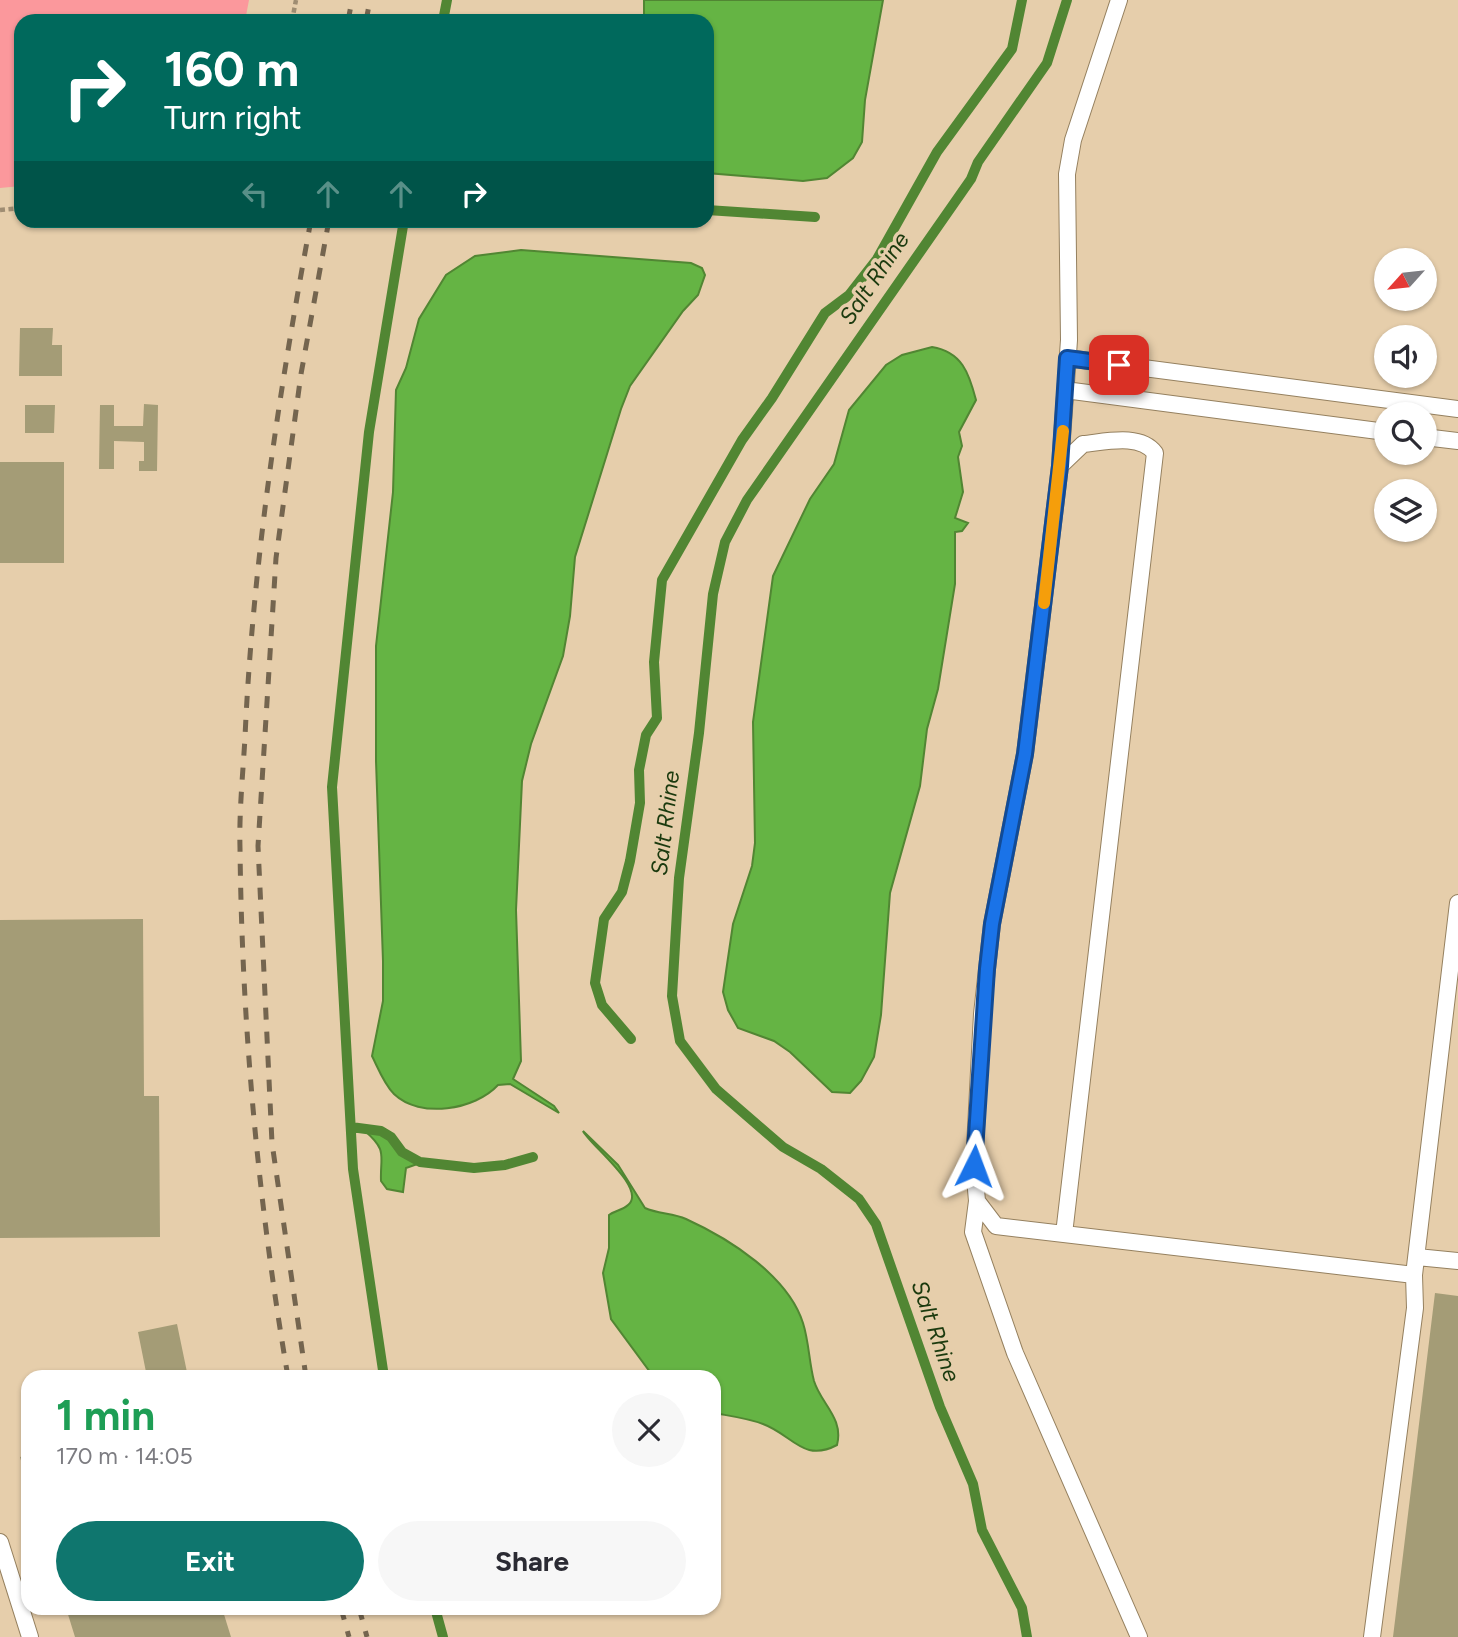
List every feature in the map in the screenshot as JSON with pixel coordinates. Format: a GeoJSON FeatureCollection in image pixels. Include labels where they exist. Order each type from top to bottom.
{"type":"FeatureCollection","features":[{"type":"Feature","properties":{"kind":"lane"},"geometry":{"type":"LineString","coordinates":[[1119,0],[1073,140],[1067,174],[1067,358],[1060,466],[1025,754],[988,962],[974,1166],[977,1201],[973,1233],[1016,1353],[1139,1637]]}},
{"type":"Feature","properties":{"kind":"lane"},"geometry":{"type":"LineString","coordinates":[[1067,358],[1458,409]]}},
{"type":"Feature","properties":{"kind":"lane"},"geometry":{"type":"LineString","coordinates":[[1065,390],[1374,430]]}},
{"type":"Feature","properties":{"kind":"lane"},"geometry":{"type":"LineString","coordinates":[[1437,439],[1458,441]]}},
{"type":"Feature","properties":{"kind":"lane"},"geometry":{"type":"LineString","coordinates":[[1060,466],[1083,444],[1136,441],[1148,444],[1155,453],[1064,1234]]}},
{"type":"Feature","properties":{"kind":"lane"},"geometry":{"type":"LineString","coordinates":[[1372,1637],[1415,1308],[1414,1275],[1458,903]]}},
{"type":"Feature","properties":{"kind":"lane"},"geometry":{"type":"LineString","coordinates":[[977,1201],[996,1226],[1414,1275]]}},
{"type":"Feature","properties":{"kind":"lane"},"geometry":{"type":"LineString","coordinates":[[1417,1257],[1458,1261]]}},
{"type":"Feature","properties":{"kind":"lane"},"geometry":{"type":"LineString","coordinates":[[0,1542],[21,1608]]}},
{"type":"Feature","properties":{"kind":"lane"},"geometry":{"type":"LineString","coordinates":[[23,1615],[30,1637]]}},
{"type":"Feature","properties":{"kind":"shaded area"},"geometry":{"type":"Polygon","coordinates":[[[0,0],[249,0],[246,14],[14,14],[14,187],[0,188],[0,0]]]}},
{"type":"Feature","properties":{"kind":"shaded area"},"geometry":{"type":"Polygon","coordinates":[[[644,0],[883,0],[865,100],[862,142],[853,158],[827,178],[803,181],[714,174],[714,14],[644,14],[644,0]]]}},
{"type":"Feature","properties":{"kind":"shaded area"},"geometry":{"type":"Polygon","coordinates":[[[521,250],[691,263],[702,268],[705,275],[698,295],[683,311],[630,386],[621,409],[575,557],[570,616],[563,656],[531,744],[522,781],[516,910],[521,1061],[513,1079],[554,1106],[559,1113],[510,1084],[498,1085],[488,1094],[462,1105],[432,1109],[418,1107],[394,1094],[384,1081],[372,1056],[383,1001],[376,761],[376,646],[393,492],[396,390],[406,368],[419,319],[446,275],[475,256],[521,250]]]}},
{"type":"Feature","properties":{"kind":"shaded area"},"geometry":{"type":"Polygon","coordinates":[[[932,347],[951,354],[963,365],[976,400],[959,432],[962,446],[958,457],[963,492],[955,518],[968,523],[962,531],[955,532],[955,584],[938,689],[927,729],[920,786],[890,893],[881,1015],[874,1057],[861,1081],[850,1093],[832,1092],[790,1052],[774,1041],[738,1028],[728,1010],[723,992],[733,924],[752,866],[755,843],[753,722],[773,576],[810,499],[834,464],[849,410],[886,365],[902,355],[932,347]]]}},
{"type":"Feature","properties":{"kind":"shaded area"},"geometry":{"type":"Polygon","coordinates":[[[365,1131],[383,1135],[407,1154],[423,1162],[406,1168],[403,1192],[387,1189],[381,1181],[380,1149],[365,1131]]]}},
{"type":"Feature","properties":{"kind":"shaded area"},"geometry":{"type":"Polygon","coordinates":[[[583,1131],[618,1165],[645,1208],[681,1217],[721,1237],[755,1261],[785,1290],[803,1323],[814,1381],[835,1419],[837,1445],[825,1450],[807,1449],[763,1424],[721,1414],[721,1370],[649,1370],[611,1319],[603,1273],[609,1248],[609,1215],[628,1205],[632,1198],[630,1189],[615,1167],[583,1131]]]}},
{"type":"Feature","properties":{"kind":"building"},"geometry":{"type":"Polygon","coordinates":[[[20,328],[53,328],[52,345],[62,345],[62,376],[19,376],[20,328]]]}},
{"type":"Feature","properties":{"kind":"building"},"geometry":{"type":"Polygon","coordinates":[[[144,404],[158,405],[157,471],[139,471],[139,461],[144,461],[144,442],[114,441],[114,469],[99,469],[100,405],[114,405],[114,426],[143,426],[144,404]]]}},
{"type":"Feature","properties":{"kind":"building"},"geometry":{"type":"Polygon","coordinates":[[[25,405],[55,405],[54,433],[25,433],[25,405]]]}},
{"type":"Feature","properties":{"kind":"building"},"geometry":{"type":"Polygon","coordinates":[[[0,462],[64,462],[64,563],[0,563],[0,462]]]}},
{"type":"Feature","properties":{"kind":"building"},"geometry":{"type":"Polygon","coordinates":[[[143,919],[144,1096],[159,1096],[160,1237],[0,1238],[0,920],[143,919]]]}},
{"type":"Feature","properties":{"kind":"building"},"geometry":{"type":"Polygon","coordinates":[[[1435,1293],[1458,1296],[1458,1637],[1393,1637],[1435,1293]]]}},
{"type":"Feature","properties":{"kind":"building"},"geometry":{"type":"Polygon","coordinates":[[[177,1324],[187,1370],[146,1370],[138,1332],[177,1324]]]}},
{"type":"Feature","properties":{"kind":"building"},"geometry":{"type":"Polygon","coordinates":[[[68,1615],[224,1615],[231,1637],[75,1637],[68,1615]]]}},
{"type":"Feature","properties":{"kind":"waterway"},"geometry":{"type":"LineString","coordinates":[[444,14],[447,0]]}},
{"type":"Feature","properties":{"kind":"waterway","name":"Salt Rhine"},"geometry":{"type":"LineString","coordinates":[[631,1039],[602,1005],[595,983],[604,919],[622,892],[630,861],[640,803],[639,770],[646,735],[657,718],[654,662],[662,580],[742,440],[772,398],[825,313],[849,295],[877,259],[937,152],[1012,49],[1022,0]]}},
{"type":"Feature","properties":{"kind":"waterway","name":"Salt Rhine"},"geometry":{"type":"LineString","coordinates":[[1027,1637],[1022,1608],[982,1530],[973,1484],[940,1407],[876,1224],[859,1199],[821,1169],[783,1147],[716,1089],[680,1041],[672,996],[679,878],[699,733],[713,594],[725,542],[747,500],[971,179],[978,162],[1047,63],[1067,0]]}},
{"type":"Feature","properties":{"kind":"waterway"},"geometry":{"type":"LineString","coordinates":[[714,210],[815,217]]}},
{"type":"Feature","properties":{"kind":"waterway"},"geometry":{"type":"LineString","coordinates":[[383,1370],[353,1169],[332,787],[369,432],[403,228]]}},
{"type":"Feature","properties":{"kind":"waterway"},"geometry":{"type":"LineString","coordinates":[[351,1127],[381,1131],[391,1137],[402,1152],[420,1162],[474,1168],[505,1165],[533,1157]]}},
{"type":"Feature","properties":{"kind":"waterway"},"geometry":{"type":"LineString","coordinates":[[437,1615],[443,1637]]}},
{"type":"Feature","properties":{"kind":"railway"},"geometry":{"type":"LineString","coordinates":[[349,14],[352,0]]}},
{"type":"Feature","properties":{"kind":"railway"},"geometry":{"type":"LineString","coordinates":[[367,14],[370,0]]}},
{"type":"Feature","properties":{"kind":"railway"},"geometry":{"type":"LineString","coordinates":[[287,1370],[268,1246],[253,1114],[241,915],[240,820],[249,672],[261,542],[278,413],[310,228]]}},
{"type":"Feature","properties":{"kind":"railway"},"geometry":{"type":"LineString","coordinates":[[305,1370],[272,1143],[258,846],[276,558],[301,374],[328,228]]}},
{"type":"Feature","properties":{"kind":"railway"},"geometry":{"type":"LineString","coordinates":[[343,1615],[349,1637]]}},
{"type":"Feature","properties":{"kind":"railway"},"geometry":{"type":"LineString","coordinates":[[361,1615],[367,1637]]}},
{"type":"Feature","properties":{"kind":"slow traffic"},"geometry":{"type":"LineString","coordinates":[[1044,603],[1063,431]]}},
{"type":"Feature","properties":{"kind":"route"},"geometry":{"type":"LineString","coordinates":[[974,1166],[982,1014],[992,924],[1025,754],[1060,466],[1067,358],[1119,365]]}}]}
